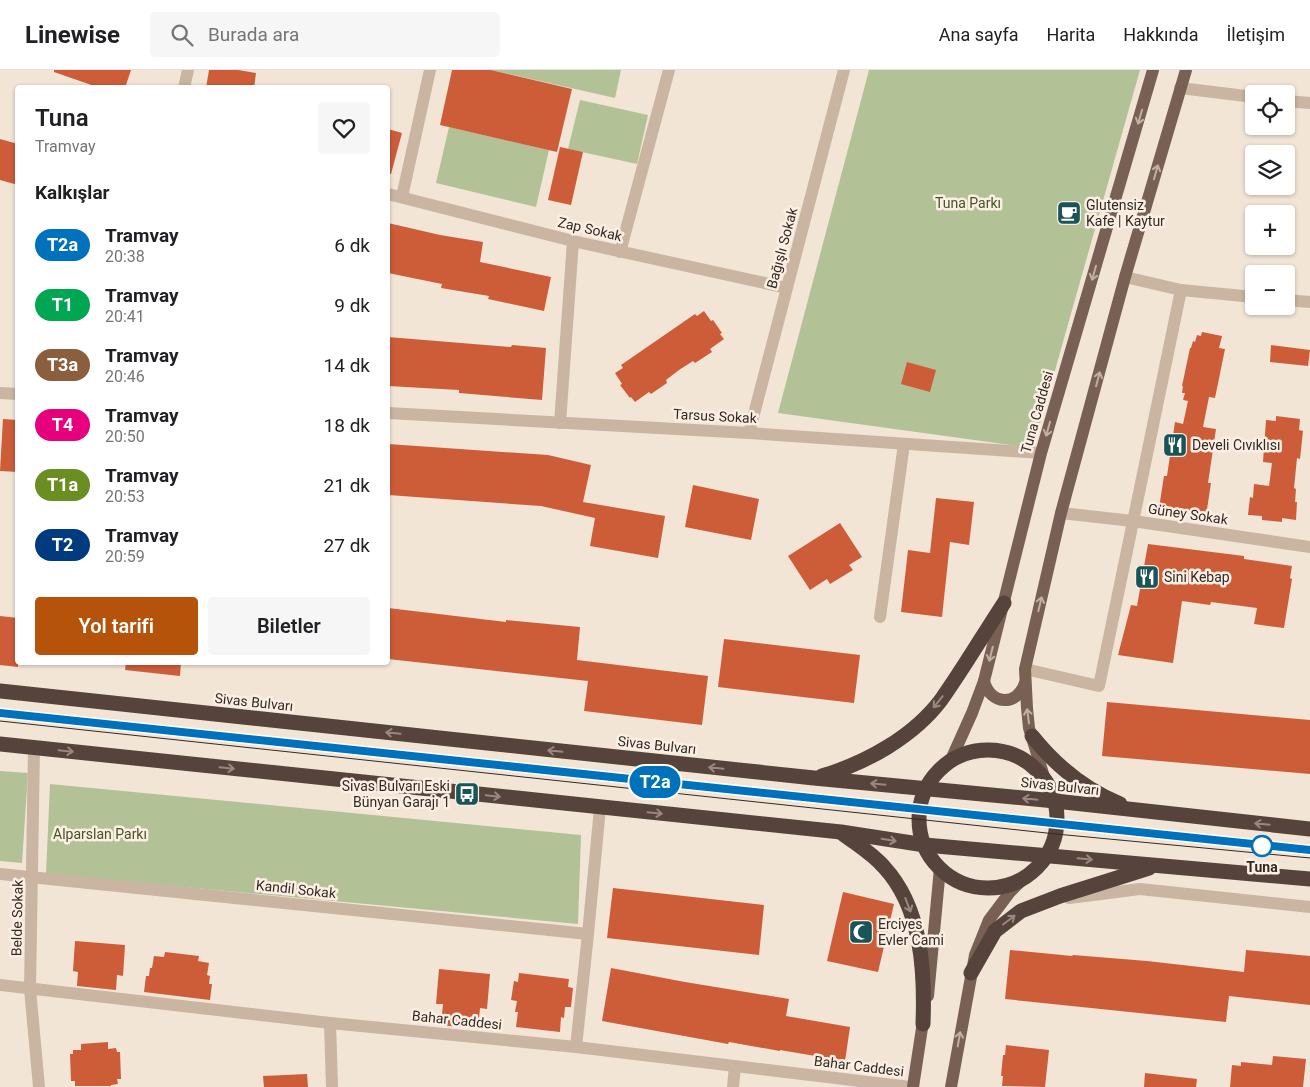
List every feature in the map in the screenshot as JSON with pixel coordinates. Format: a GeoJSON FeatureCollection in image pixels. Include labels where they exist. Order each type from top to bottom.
{"type":"FeatureCollection","features":[{"type":"Feature","properties":{"kind":"highway"},"geometry":{"type":"LineString","coordinates":[[814,778],[836,772],[877,753],[896,741],[927,715],[940,700],[1004,602]]}},
{"type":"Feature","properties":{"kind":"highway","name":"Sivas Bulvarı"},"geometry":{"type":"LineString","coordinates":[[0,691],[1310,829]]}},
{"type":"Feature","properties":{"kind":"highway"},"geometry":{"type":"LineString","coordinates":[[1032,736],[1059,766],[1074,779],[1106,798],[1140,811]]}},
{"type":"Feature","properties":{"kind":"highway"},"geometry":{"type":"LineString","coordinates":[[0,744],[841,832],[924,846],[1310,879]]}},
{"type":"Feature","properties":{"kind":"highway"},"geometry":{"type":"LineString","coordinates":[[989,750],[1007,752],[1028,763],[1045,780],[1055,802],[1057,812],[1056,834],[1047,856],[1032,873],[1022,880],[1000,887],[977,887],[955,879],[940,868],[930,856],[924,846],[920,826],[923,797],[926,788],[940,769],[950,762],[971,752],[989,750]]}},
{"type":"Feature","properties":{"kind":"highway"},"geometry":{"type":"LineString","coordinates":[[841,832],[883,865],[893,877],[908,904],[921,960],[923,1024]]}},
{"type":"Feature","properties":{"kind":"highway"},"geometry":{"type":"LineString","coordinates":[[971,973],[995,931],[1021,911],[1157,866]]}},
{"type":"Feature","properties":{"kind":"main road","name":"Tuna Caddesi"},"geometry":{"type":"LineString","coordinates":[[950,762],[984,681],[1041,453],[1153,70]]}},
{"type":"Feature","properties":{"kind":"main road"},"geometry":{"type":"LineString","coordinates":[[1045,780],[1026,708],[1025,668],[1061,513],[1125,277],[1186,70]]}},
{"type":"Feature","properties":{"kind":"main road"},"geometry":{"type":"LineString","coordinates":[[984,681],[989,693],[994,697],[1005,700],[1016,697],[1023,689],[1025,683]]}},
{"type":"Feature","properties":{"kind":"main road"},"geometry":{"type":"LineString","coordinates":[[911,1087],[930,978],[940,868]]}},
{"type":"Feature","properties":{"kind":"main road"},"geometry":{"type":"LineString","coordinates":[[951,1087],[971,973],[978,946],[989,920],[999,905],[1022,880]]}},
{"type":"Feature","properties":{"kind":"street"},"geometry":{"type":"LineString","coordinates":[[185,85],[188,70]]}},
{"type":"Feature","properties":{"kind":"street"},"geometry":{"type":"LineString","coordinates":[[402,197],[430,70]]}},
{"type":"Feature","properties":{"kind":"street"},"geometry":{"type":"LineString","coordinates":[[620,252],[669,70]]}},
{"type":"Feature","properties":{"kind":"street","name":"Bağışlı Sokak"},"geometry":{"type":"LineString","coordinates":[[749,433],[844,70]]}},
{"type":"Feature","properties":{"kind":"street"},"geometry":{"type":"LineString","coordinates":[[1180,88],[1245,96]]}},
{"type":"Feature","properties":{"kind":"street"},"geometry":{"type":"LineString","coordinates":[[1295,102],[1310,103]]}},
{"type":"Feature","properties":{"kind":"street","name":"Zap Sokak"},"geometry":{"type":"LineString","coordinates":[[390,194],[573,241],[787,288]]}},
{"type":"Feature","properties":{"kind":"street"},"geometry":{"type":"LineString","coordinates":[[560,423],[573,241]]}},
{"type":"Feature","properties":{"kind":"street"},"geometry":{"type":"LineString","coordinates":[[1125,277],[1181,290],[1245,296]]}},
{"type":"Feature","properties":{"kind":"street"},"geometry":{"type":"LineString","coordinates":[[1025,668],[1099,686],[1181,290]]}},
{"type":"Feature","properties":{"kind":"street"},"geometry":{"type":"LineString","coordinates":[[1295,301],[1310,302]]}},
{"type":"Feature","properties":{"kind":"street"},"geometry":{"type":"LineString","coordinates":[[0,393],[15,394]]}},
{"type":"Feature","properties":{"kind":"street","name":"Tarsus Sokak"},"geometry":{"type":"LineString","coordinates":[[390,413],[749,433],[1041,453]]}},
{"type":"Feature","properties":{"kind":"street"},"geometry":{"type":"LineString","coordinates":[[880,617],[904,444]]}},
{"type":"Feature","properties":{"kind":"street","name":"Güney Sokak"},"geometry":{"type":"LineString","coordinates":[[1061,513],[1133,521],[1310,547]]}},
{"type":"Feature","properties":{"kind":"street","name":"Belde Sokak"},"geometry":{"type":"LineString","coordinates":[[34,748],[30,989],[39,1087]]}},
{"type":"Feature","properties":{"kind":"street"},"geometry":{"type":"LineString","coordinates":[[576,1047],[600,808]]}},
{"type":"Feature","properties":{"kind":"street","name":"Kandil Sokak"},"geometry":{"type":"LineString","coordinates":[[0,874],[588,934]]}},
{"type":"Feature","properties":{"kind":"street"},"geometry":{"type":"LineString","coordinates":[[1050,900],[1140,889],[1310,907]]}},
{"type":"Feature","properties":{"kind":"street","name":"Bahar Caddesi"},"geometry":{"type":"LineString","coordinates":[[0,985],[330,1023],[576,1047],[911,1087]]}},
{"type":"Feature","properties":{"kind":"street"},"geometry":{"type":"LineString","coordinates":[[330,1023],[332,1087]]}},
{"type":"Feature","properties":{"kind":"street"},"geometry":{"type":"LineString","coordinates":[[733,1087],[735,1066]]}},
{"type":"Feature","properties":{"kind":"green space"},"geometry":{"type":"Polygon","coordinates":[[[491,70],[621,70],[615,98],[491,70]]]}},
{"type":"Feature","properties":{"kind":"green space","name":"Tuna Parkı"},"geometry":{"type":"Polygon","coordinates":[[[869,70],[1140,70],[1033,448],[778,413],[869,70]]]}},
{"type":"Feature","properties":{"kind":"green space"},"geometry":{"type":"Polygon","coordinates":[[[580,100],[648,115],[637,164],[568,149],[580,100]]]}},
{"type":"Feature","properties":{"kind":"green space"},"geometry":{"type":"Polygon","coordinates":[[[449,127],[549,150],[536,207],[436,183],[449,127]]]}},
{"type":"Feature","properties":{"kind":"green space","name":"Alparslan Parkı"},"geometry":{"type":"Polygon","coordinates":[[[0,771],[28,773],[22,863],[0,861],[0,771]]]}},
{"type":"Feature","properties":{"kind":"green space","name":"Alparslan Parkı"},"geometry":{"type":"Polygon","coordinates":[[[50,784],[581,835],[578,924],[46,874],[50,784]]]}},
{"type":"Feature","properties":{"kind":"building"},"geometry":{"type":"Polygon","coordinates":[[[54,70],[131,70],[126,85],[91,85],[54,72],[54,70]]]}},
{"type":"Feature","properties":{"kind":"building"},"geometry":{"type":"Polygon","coordinates":[[[209,70],[238,70],[256,73],[254,85],[206,85],[209,70]]]}},
{"type":"Feature","properties":{"kind":"building"},"geometry":{"type":"Polygon","coordinates":[[[452,70],[491,70],[572,89],[557,152],[440,125],[452,70]]]}},
{"type":"Feature","properties":{"kind":"building"},"geometry":{"type":"Polygon","coordinates":[[[390,130],[402,133],[390,174],[390,130]]]}},
{"type":"Feature","properties":{"kind":"building"},"geometry":{"type":"Polygon","coordinates":[[[0,139],[15,143],[15,184],[0,180],[0,139]]]}},
{"type":"Feature","properties":{"kind":"building"},"geometry":{"type":"Polygon","coordinates":[[[560,147],[583,152],[571,205],[548,200],[560,147]]]}},
{"type":"Feature","properties":{"kind":"building"},"geometry":{"type":"Polygon","coordinates":[[[390,223],[440,235],[483,242],[480,262],[551,277],[544,311],[488,299],[489,296],[441,288],[442,284],[390,273],[390,223]]]}},
{"type":"Feature","properties":{"kind":"building"},"geometry":{"type":"Polygon","coordinates":[[[704,311],[711,321],[713,320],[724,339],[710,349],[712,352],[695,363],[693,361],[679,370],[666,380],[667,383],[651,394],[649,392],[635,402],[630,398],[620,385],[622,384],[615,373],[623,368],[621,365],[695,314],[697,316],[704,311]]]}},
{"type":"Feature","properties":{"kind":"building"},"geometry":{"type":"Polygon","coordinates":[[[1202,332],[1222,336],[1219,348],[1225,349],[1215,398],[1209,397],[1203,427],[1216,429],[1208,483],[1211,483],[1206,516],[1159,508],[1164,476],[1167,476],[1175,422],[1183,424],[1188,401],[1183,400],[1185,393],[1182,393],[1182,386],[1190,348],[1193,341],[1195,342],[1197,335],[1201,336],[1202,332]]]}},
{"type":"Feature","properties":{"kind":"building"},"geometry":{"type":"Polygon","coordinates":[[[390,337],[546,348],[542,400],[459,393],[459,390],[390,386],[390,337]]]}},
{"type":"Feature","properties":{"kind":"building"},"geometry":{"type":"Polygon","coordinates":[[[1271,345],[1310,350],[1308,366],[1270,362],[1271,345]]]}},
{"type":"Feature","properties":{"kind":"building"},"geometry":{"type":"Polygon","coordinates":[[[907,362],[936,370],[930,392],[901,384],[907,362]]]}},
{"type":"Feature","properties":{"kind":"building"},"geometry":{"type":"Polygon","coordinates":[[[1276,416],[1300,419],[1299,430],[1303,431],[1300,459],[1297,458],[1294,488],[1296,489],[1295,502],[1297,502],[1296,520],[1282,518],[1282,522],[1262,520],[1262,516],[1248,515],[1250,497],[1253,498],[1254,484],[1269,486],[1272,463],[1263,462],[1266,420],[1276,421],[1276,416]]]}},
{"type":"Feature","properties":{"kind":"building"},"geometry":{"type":"Polygon","coordinates":[[[3,419],[15,420],[15,472],[0,471],[3,419]]]}},
{"type":"Feature","properties":{"kind":"building"},"geometry":{"type":"Polygon","coordinates":[[[390,444],[548,455],[591,465],[583,502],[665,516],[658,558],[590,546],[595,518],[541,506],[390,495],[390,444]]]}},
{"type":"Feature","properties":{"kind":"building"},"geometry":{"type":"Polygon","coordinates":[[[693,485],[759,499],[751,540],[685,527],[693,485]]]}},
{"type":"Feature","properties":{"kind":"building"},"geometry":{"type":"Polygon","coordinates":[[[936,498],[974,502],[969,545],[950,542],[942,617],[901,612],[908,550],[930,553],[936,498]]]}},
{"type":"Feature","properties":{"kind":"building"},"geometry":{"type":"Polygon","coordinates":[[[840,523],[862,557],[849,565],[853,570],[830,584],[827,579],[810,590],[788,556],[840,523]]]}},
{"type":"Feature","properties":{"kind":"building"},"geometry":{"type":"Polygon","coordinates":[[[1148,544],[1244,556],[1244,559],[1292,566],[1290,578],[1292,579],[1284,628],[1254,624],[1257,608],[1211,602],[1210,605],[1182,601],[1173,663],[1118,655],[1131,605],[1137,606],[1148,544]]]}},
{"type":"Feature","properties":{"kind":"building"},"geometry":{"type":"Polygon","coordinates":[[[390,608],[506,622],[506,620],[580,627],[577,660],[708,676],[702,725],[584,711],[588,681],[390,659],[390,608]]]}},
{"type":"Feature","properties":{"kind":"building"},"geometry":{"type":"Polygon","coordinates":[[[0,616],[15,618],[15,665],[18,665],[18,667],[0,665],[0,616]]]}},
{"type":"Feature","properties":{"kind":"building"},"geometry":{"type":"Polygon","coordinates":[[[724,639],[860,655],[854,703],[718,687],[724,639]]]}},
{"type":"Feature","properties":{"kind":"building"},"geometry":{"type":"Polygon","coordinates":[[[126,665],[181,665],[180,676],[125,670],[126,665]]]}},
{"type":"Feature","properties":{"kind":"building"},"geometry":{"type":"Polygon","coordinates":[[[1107,702],[1310,720],[1310,774],[1102,756],[1107,702]]]}},
{"type":"Feature","properties":{"kind":"building"},"geometry":{"type":"Polygon","coordinates":[[[613,888],[764,905],[759,955],[607,938],[613,888]]]}},
{"type":"Feature","properties":{"kind":"building","name":"Erciyes Evler Cami"},"geometry":{"type":"Polygon","coordinates":[[[843,892],[894,904],[878,972],[827,961],[843,892]]]}},
{"type":"Feature","properties":{"kind":"building"},"geometry":{"type":"Polygon","coordinates":[[[75,941],[125,945],[123,976],[117,975],[116,990],[77,986],[78,972],[73,971],[75,941]]]}},
{"type":"Feature","properties":{"kind":"building"},"geometry":{"type":"Polygon","coordinates":[[[1010,950],[1147,961],[1244,972],[1246,950],[1310,956],[1310,1005],[1229,996],[1226,1022],[1005,999],[1010,950]]]}},
{"type":"Feature","properties":{"kind":"building"},"geometry":{"type":"Polygon","coordinates":[[[165,952],[199,956],[198,961],[209,963],[207,975],[210,976],[209,984],[212,984],[210,1000],[144,992],[146,976],[149,976],[154,956],[164,957],[165,952]]]}},
{"type":"Feature","properties":{"kind":"building"},"geometry":{"type":"Polygon","coordinates":[[[611,968],[789,999],[786,1016],[850,1027],[845,1061],[729,1042],[728,1044],[602,1021],[611,968]]]}},
{"type":"Feature","properties":{"kind":"building"},"geometry":{"type":"Polygon","coordinates":[[[439,969],[490,974],[487,1009],[480,1008],[478,1029],[441,1025],[443,1004],[436,1004],[439,969]]]}},
{"type":"Feature","properties":{"kind":"building"},"geometry":{"type":"Polygon","coordinates":[[[519,973],[569,979],[568,987],[573,988],[571,1007],[565,1007],[564,1018],[561,1017],[560,1032],[516,1027],[518,1012],[515,1012],[517,1001],[511,1000],[514,981],[518,982],[519,973]]]}},
{"type":"Feature","properties":{"kind":"building"},"geometry":{"type":"Polygon","coordinates":[[[108,1042],[108,1049],[116,1048],[117,1052],[120,1052],[121,1079],[117,1079],[118,1084],[111,1086],[75,1086],[75,1081],[71,1081],[70,1054],[73,1054],[73,1050],[81,1050],[81,1044],[108,1042]]]}},
{"type":"Feature","properties":{"kind":"building"},"geometry":{"type":"Polygon","coordinates":[[[1006,1045],[1049,1050],[1045,1087],[1002,1086],[1003,1055],[1005,1055],[1006,1045]]]}},
{"type":"Feature","properties":{"kind":"building"},"geometry":{"type":"Polygon","coordinates":[[[1273,1056],[1306,1059],[1303,1087],[1230,1087],[1232,1065],[1241,1066],[1241,1062],[1272,1065],[1273,1056]]]}},
{"type":"Feature","properties":{"kind":"building"},"geometry":{"type":"Polygon","coordinates":[[[1145,1073],[1197,1079],[1196,1087],[1144,1087],[1145,1073]]]}},
{"type":"Feature","properties":{"kind":"building"},"geometry":{"type":"Polygon","coordinates":[[[307,1074],[308,1087],[264,1087],[263,1076],[307,1074]]]}},
{"type":"Feature","properties":{"kind":"tram line"},"geometry":{"type":"LineString","coordinates":[[0,713],[1310,850]]}},
{"type":"Feature","properties":{"kind":"tram line","name":"T2a"},"geometry":{"type":"LineString","coordinates":[[0,713],[1310,850]]}},
{"type":"Feature","properties":{"kind":"tram line"},"geometry":{"type":"LineString","coordinates":[[0,721],[1056,834],[1310,858]]}},
{"type":"Feature","properties":{"kind":"place","name":"Glutensiz Kafe | Kaytur"},"geometry":{"type":"Point","coordinates":[1069,213]}},
{"type":"Feature","properties":{"kind":"place","name":"Develi Cıvıklısı"},"geometry":{"type":"Point","coordinates":[1175,445]}},
{"type":"Feature","properties":{"kind":"place","name":"Sini Kebap"},"geometry":{"type":"Point","coordinates":[1147,577]}},
{"type":"Feature","properties":{"kind":"place","name":"Sivas Bulvarı Eski Bünyan Garajı 1"},"geometry":{"type":"Point","coordinates":[467,794]}},
{"type":"Feature","properties":{"kind":"place","name":"Tuna"},"geometry":{"type":"Point","coordinates":[1262,846]}},
{"type":"Feature","properties":{"kind":"place","name":"Erciyes Evler Cami"},"geometry":{"type":"Point","coordinates":[861,932]}}]}
